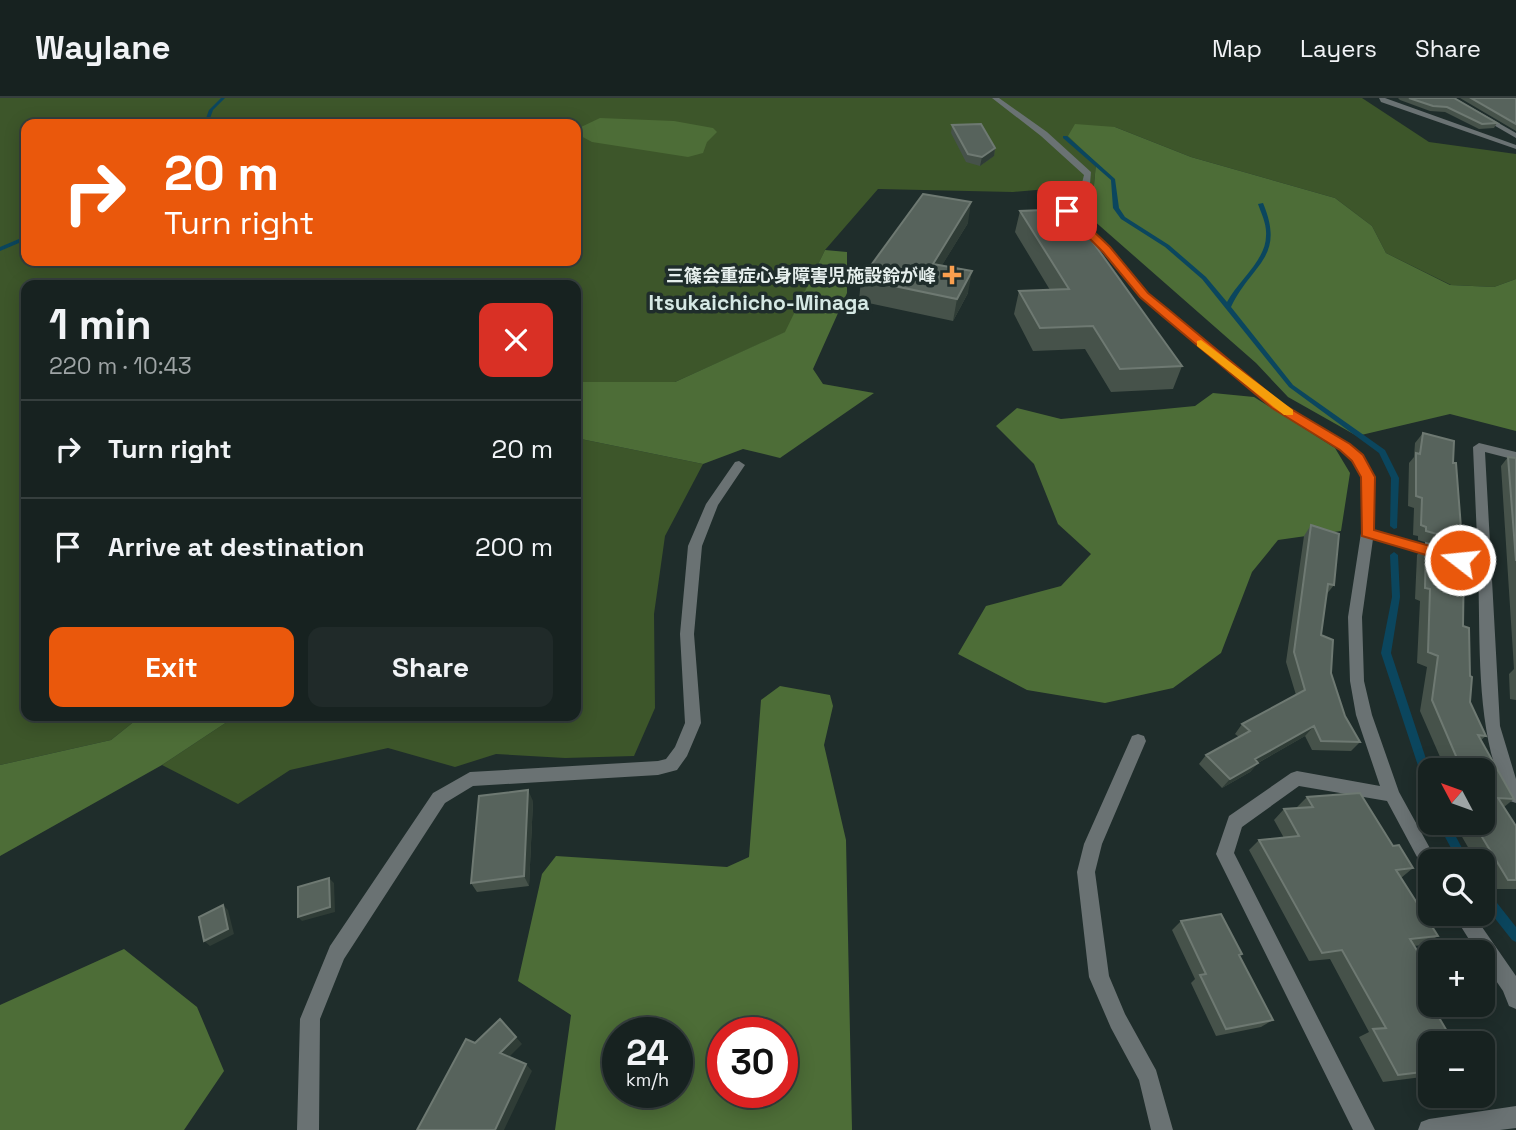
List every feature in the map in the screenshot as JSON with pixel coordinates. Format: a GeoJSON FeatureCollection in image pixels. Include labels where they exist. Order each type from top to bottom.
{"type":"FeatureCollection","features":[{"type":"Feature","properties":{"kind":"street"},"geometry":{"type":"LineString","coordinates":[[995,98],[1044,134],[1088,174],[1086,184],[1067,201],[1067,211],[1106,250],[1144,295],[1277,406],[1345,447],[1358,458],[1368,477],[1367,533],[1355,617],[1357,681],[1364,715],[1392,794],[1422,849]]}},
{"type":"Feature","properties":{"kind":"street"},"geometry":{"type":"LineString","coordinates":[[1382,98],[1383,101],[1516,146]]}},
{"type":"Feature","properties":{"kind":"street"},"geometry":{"type":"LineString","coordinates":[[1450,98],[1516,136]]}},
{"type":"Feature","properties":{"kind":"street"},"geometry":{"type":"LineString","coordinates":[[1516,456],[1479,447],[1492,726],[1510,786],[1516,796]]}},
{"type":"Feature","properties":{"kind":"street"},"geometry":{"type":"LineString","coordinates":[[308,1130],[310,1018],[337,953],[439,798],[471,779],[658,768],[671,765],[681,751],[693,723],[687,634],[695,546],[712,503],[739,465]]}},
{"type":"Feature","properties":{"kind":"street"},"geometry":{"type":"LineString","coordinates":[[1367,533],[1483,567]]}},
{"type":"Feature","properties":{"kind":"street"},"geometry":{"type":"LineString","coordinates":[[1138,741],[1093,844],[1086,872],[1099,977],[1118,1021],[1149,1077],[1162,1130]]}},
{"type":"Feature","properties":{"kind":"street"},"geometry":{"type":"LineString","coordinates":[[1364,1130],[1225,854],[1235,822],[1297,778],[1392,794]]}},
{"type":"Feature","properties":{"kind":"street"},"geometry":{"type":"LineString","coordinates":[[1470,926],[1511,985],[1516,999]]}},
{"type":"Feature","properties":{"kind":"street"},"geometry":{"type":"LineString","coordinates":[[1429,1130],[1516,1117]]}},
{"type":"Feature","properties":{"kind":"green space"},"geometry":{"type":"Polygon","coordinates":[[[0,98],[1362,98],[1429,142],[1516,154],[1516,279],[1494,287],[1451,285],[1386,253],[1372,226],[1335,198],[1191,157],[1115,127],[1069,136],[1096,163],[1094,185],[1013,192],[878,189],[825,250],[786,332],[675,382],[581,382],[581,280],[21,280],[21,721],[135,721],[111,740],[0,765],[0,98]]]}},
{"type":"Feature","properties":{"kind":"green space"},"geometry":{"type":"Polygon","coordinates":[[[600,118],[674,121],[713,128],[717,132],[707,142],[703,153],[688,157],[592,142],[581,136],[581,127],[600,118]]]}},
{"type":"Feature","properties":{"kind":"green space"},"geometry":{"type":"Polygon","coordinates":[[[1075,124],[1115,127],[1191,157],[1335,198],[1372,226],[1386,253],[1450,285],[1494,287],[1516,279],[1516,431],[1450,414],[1357,436],[1288,397],[1256,363],[1084,212],[1083,200],[1094,185],[1096,163],[1068,136],[1075,124]]]}},
{"type":"Feature","properties":{"kind":"green space"},"geometry":{"type":"Polygon","coordinates":[[[825,250],[847,252],[847,293],[813,369],[823,384],[874,393],[780,458],[743,449],[703,464],[581,439],[581,382],[675,382],[785,332],[825,250]]]}},
{"type":"Feature","properties":{"kind":"green space"},"geometry":{"type":"Polygon","coordinates":[[[1213,393],[1254,397],[1335,448],[1350,473],[1341,531],[1278,540],[1252,572],[1221,653],[1173,688],[1105,703],[1027,690],[958,654],[986,606],[1061,586],[1091,554],[1058,524],[1034,464],[996,426],[1017,408],[1061,419],[1195,406],[1213,393]]]}},
{"type":"Feature","properties":{"kind":"green space"},"geometry":{"type":"Polygon","coordinates":[[[581,439],[703,464],[665,536],[654,614],[655,708],[634,756],[565,758],[496,754],[455,767],[388,748],[290,770],[238,804],[162,765],[228,721],[581,721],[581,439]]]}},
{"type":"Feature","properties":{"kind":"green space"},"geometry":{"type":"Polygon","coordinates":[[[780,686],[830,695],[833,706],[824,745],[846,840],[852,1130],[555,1130],[571,1015],[518,981],[542,874],[556,856],[727,867],[749,857],[761,700],[780,686]]]}},
{"type":"Feature","properties":{"kind":"green space"},"geometry":{"type":"Polygon","coordinates":[[[135,721],[228,721],[162,765],[0,856],[0,765],[111,740],[135,721]]]}},
{"type":"Feature","properties":{"kind":"green space"},"geometry":{"type":"Polygon","coordinates":[[[124,949],[197,1007],[224,1071],[184,1130],[0,1130],[0,1005],[124,949]]]}},
{"type":"Feature","properties":{"kind":"building"},"geometry":{"type":"Polygon","coordinates":[[[1409,98],[1454,98],[1497,123],[1482,124],[1447,107],[1433,106],[1409,98]]]}},
{"type":"Feature","properties":{"kind":"building"},"geometry":{"type":"Polygon","coordinates":[[[1471,98],[1516,98],[1516,124],[1471,98]]]}},
{"type":"Feature","properties":{"kind":"building"},"geometry":{"type":"Polygon","coordinates":[[[981,124],[995,148],[982,157],[968,154],[952,125],[981,124]]]}},
{"type":"Feature","properties":{"kind":"building"},"geometry":{"type":"Polygon","coordinates":[[[923,194],[971,202],[933,264],[972,271],[957,299],[861,279],[923,194]]]}},
{"type":"Feature","properties":{"kind":"building"},"geometry":{"type":"Polygon","coordinates":[[[1069,209],[1182,366],[1120,369],[1093,326],[1040,328],[1019,291],[1069,289],[1020,211],[1069,209]]]}},
{"type":"Feature","properties":{"kind":"building"},"geometry":{"type":"Polygon","coordinates":[[[1423,433],[1454,441],[1453,463],[1456,463],[1462,541],[1426,531],[1426,527],[1421,525],[1422,498],[1416,496],[1416,453],[1420,454],[1423,433]]]}},
{"type":"Feature","properties":{"kind":"building"},"geometry":{"type":"Polygon","coordinates":[[[1508,457],[1516,458],[1516,561],[1508,457]]]}},
{"type":"Feature","properties":{"kind":"building"},"geometry":{"type":"Polygon","coordinates":[[[1311,525],[1339,534],[1334,585],[1328,584],[1321,635],[1333,640],[1331,673],[1345,716],[1360,742],[1321,741],[1314,726],[1255,759],[1258,763],[1230,779],[1206,755],[1250,731],[1242,724],[1305,690],[1294,652],[1311,525]]]}},
{"type":"Feature","properties":{"kind":"building"},"geometry":{"type":"Polygon","coordinates":[[[1426,543],[1464,554],[1463,626],[1469,628],[1472,677],[1470,702],[1486,736],[1478,735],[1491,758],[1457,758],[1432,700],[1438,656],[1428,652],[1430,589],[1425,588],[1426,543]]]}},
{"type":"Feature","properties":{"kind":"building"},"geometry":{"type":"Polygon","coordinates":[[[1495,765],[1514,799],[1498,798],[1516,826],[1516,880],[1508,880],[1495,858],[1495,849],[1489,849],[1481,835],[1495,835],[1495,765]]]}},
{"type":"Feature","properties":{"kind":"building"},"geometry":{"type":"Polygon","coordinates":[[[528,790],[524,876],[471,883],[479,796],[528,790]]]}},
{"type":"Feature","properties":{"kind":"building"},"geometry":{"type":"Polygon","coordinates":[[[1360,793],[1393,846],[1399,845],[1413,868],[1396,870],[1418,905],[1418,926],[1432,926],[1438,936],[1410,939],[1418,952],[1418,1017],[1439,1017],[1447,1031],[1418,1031],[1418,1072],[1398,1075],[1373,1029],[1386,1028],[1342,950],[1322,953],[1259,840],[1299,836],[1284,809],[1313,807],[1307,797],[1360,793]]]}},
{"type":"Feature","properties":{"kind":"building"},"geometry":{"type":"Polygon","coordinates":[[[329,878],[330,907],[298,917],[298,887],[329,878]]]}},
{"type":"Feature","properties":{"kind":"building"},"geometry":{"type":"Polygon","coordinates":[[[223,905],[228,929],[204,941],[199,917],[223,905]]]}},
{"type":"Feature","properties":{"kind":"building"},"geometry":{"type":"Polygon","coordinates":[[[1221,914],[1273,1020],[1226,1029],[1200,975],[1206,974],[1181,921],[1221,914]]]}},
{"type":"Feature","properties":{"kind":"building"},"geometry":{"type":"Polygon","coordinates":[[[500,1019],[516,1037],[500,1053],[526,1064],[495,1130],[417,1130],[466,1039],[475,1043],[500,1019]]]}},
{"type":"Feature","properties":{"kind":"waterway"},"geometry":{"type":"LineString","coordinates":[[208,119],[211,110],[223,98]]}},
{"type":"Feature","properties":{"kind":"waterway"},"geometry":{"type":"LineString","coordinates":[[1065,137],[1113,180],[1116,208],[1123,218],[1167,246],[1204,278],[1227,307]]}},
{"type":"Feature","properties":{"kind":"waterway"},"geometry":{"type":"LineString","coordinates":[[1227,307],[1234,293],[1266,250],[1269,238],[1268,223],[1261,204]]}},
{"type":"Feature","properties":{"kind":"waterway"},"geometry":{"type":"LineString","coordinates":[[0,249],[21,240]]}},
{"type":"Feature","properties":{"kind":"waterway"},"geometry":{"type":"LineString","coordinates":[[1227,307],[1291,386],[1382,452],[1395,478],[1394,526]]}},
{"type":"Feature","properties":{"kind":"waterway"},"geometry":{"type":"LineString","coordinates":[[1394,555],[1396,597],[1386,653],[1420,758]]}},
{"type":"Feature","properties":{"kind":"waterway"},"geometry":{"type":"LineString","coordinates":[[1449,835],[1457,849]]}},
{"type":"Feature","properties":{"kind":"waterway"},"geometry":{"type":"LineString","coordinates":[[1495,909],[1516,936]]}},
{"type":"Feature","properties":{"kind":"slow traffic"},"geometry":{"type":"LineString","coordinates":[[1201,343],[1249,384],[1288,412]]}},
{"type":"Feature","properties":{"kind":"place","name":"三篠会重症心身障害児施設鈴が峰"},"geometry":{"type":"Point","coordinates":[952,275]}},
{"type":"Feature","properties":{"kind":"district","name":"Itsukaichicho-Minaga"},"geometry":{"type":"Point","coordinates":[759,302]}},
{"type":"Feature","properties":{"kind":"route"},"geometry":{"type":"LineString","coordinates":[[1067,211],[1070,217],[1106,250],[1144,295],[1165,313],[1277,406],[1345,447],[1358,458],[1368,477],[1367,533],[1460,560]]}}]}
